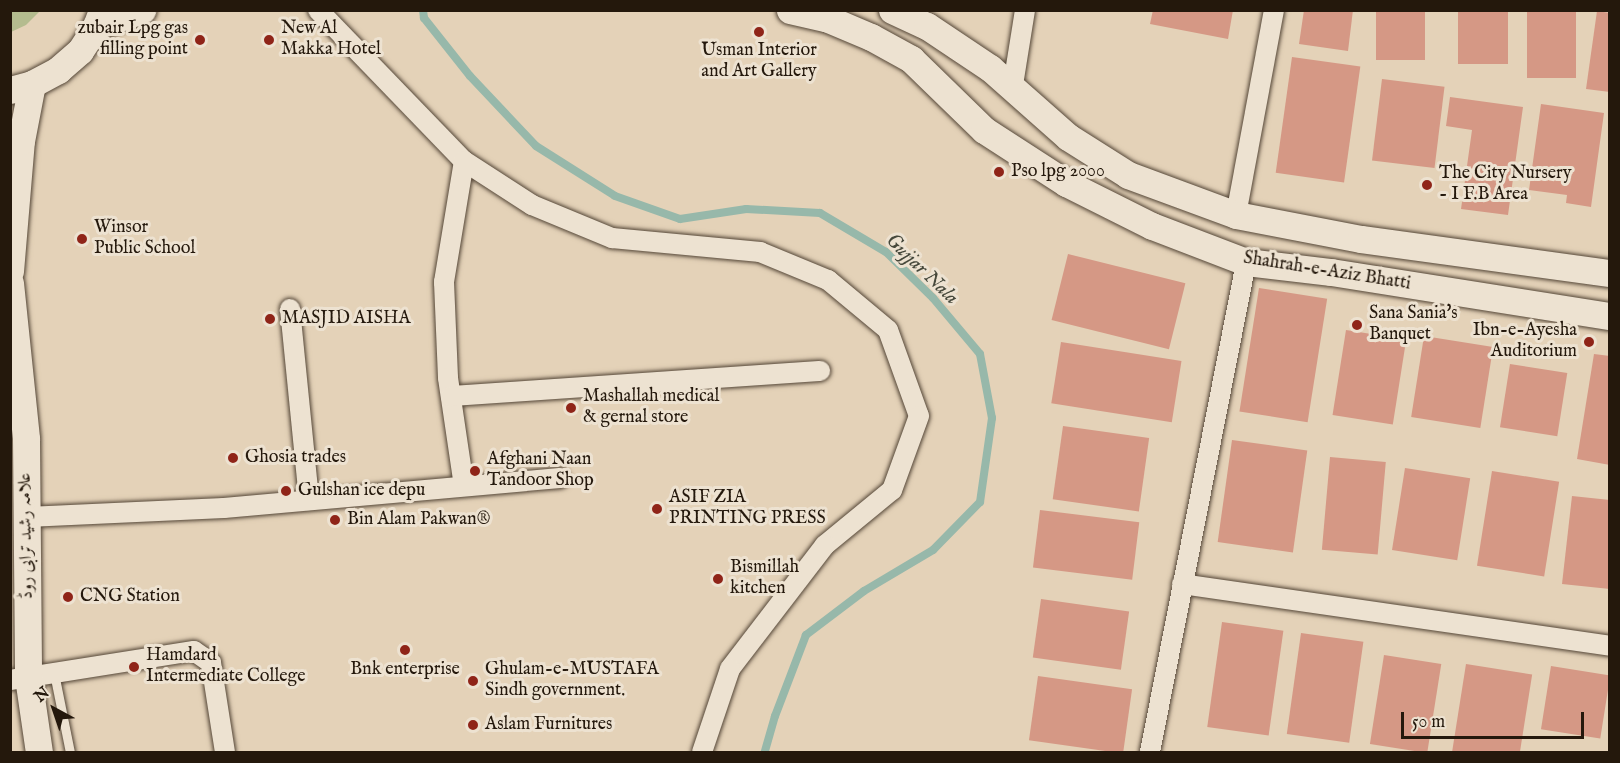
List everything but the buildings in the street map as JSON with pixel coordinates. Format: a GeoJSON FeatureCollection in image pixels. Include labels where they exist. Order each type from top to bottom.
{"type":"FeatureCollection","features":[{"type":"Feature","properties":{"kind":"main road"},"geometry":{"type":"LineString","coordinates":[[10,271],[21,141],[21,87],[58,70],[80,51],[99,18],[142,10]]}},
{"type":"Feature","properties":{"kind":"main road","name":"Shahrah-e-Aziz Bhatti"},"geometry":{"type":"LineString","coordinates":[[790,10],[826,18],[871,37],[911,59],[984,130],[1066,183],[1152,226],[1246,262],[1331,272],[1610,316]]}},
{"type":"Feature","properties":{"kind":"main road"},"geometry":{"type":"LineString","coordinates":[[892,10],[927,26],[1013,85],[1068,137],[1128,175],[1236,215],[1361,239],[1610,273]]}},
{"type":"Feature","properties":{"kind":"main road","name":"علامہ رشید ترابی روڈ"},"geometry":{"type":"LineString","coordinates":[[10,283],[26,439],[31,676],[39,753]]}},
{"type":"Feature","properties":{"kind":"street"},"geometry":{"type":"LineString","coordinates":[[318,10],[464,161],[532,205],[612,238],[760,252],[828,280],[888,330],[919,416],[892,490],[825,545],[730,669],[702,753]]}},
{"type":"Feature","properties":{"kind":"street"},"geometry":{"type":"LineString","coordinates":[[1013,85],[1025,10]]}},
{"type":"Feature","properties":{"kind":"street"},"geometry":{"type":"LineString","coordinates":[[1236,215],[1274,10]]}},
{"type":"Feature","properties":{"kind":"street"},"geometry":{"type":"LineString","coordinates":[[464,161],[444,282],[451,396],[464,486]]}},
{"type":"Feature","properties":{"kind":"street"},"geometry":{"type":"LineString","coordinates":[[1150,753],[1246,262]]}},
{"type":"Feature","properties":{"kind":"street"},"geometry":{"type":"LineString","coordinates":[[290,309],[309,500]]}},
{"type":"Feature","properties":{"kind":"street"},"geometry":{"type":"LineString","coordinates":[[451,396],[820,371]]}},
{"type":"Feature","properties":{"kind":"street"},"geometry":{"type":"LineString","coordinates":[[27,517],[224,508],[560,478]]}},
{"type":"Feature","properties":{"kind":"street"},"geometry":{"type":"LineString","coordinates":[[1182,584],[1610,646]]}},
{"type":"Feature","properties":{"kind":"street"},"geometry":{"type":"LineString","coordinates":[[31,676],[194,651],[211,663],[225,753]]}},
{"type":"Feature","properties":{"kind":"lane"},"geometry":{"type":"LineString","coordinates":[[31,676],[70,753]]}},
{"type":"Feature","properties":{"kind":"green space"},"geometry":{"type":"Polygon","coordinates":[[[11,10],[40,11],[26,25],[11,32],[11,10]]]}},
{"type":"Feature","properties":{"kind":"waterway","name":"Gujjar Nala"},"geometry":{"type":"LineString","coordinates":[[423,10],[424,18],[470,76],[536,146],[615,196],[680,219],[746,209],[820,213],[886,252],[933,298],[980,354],[992,418],[980,502],[933,550],[864,591],[806,635],[775,716],[765,752]]}},
{"type":"Feature","properties":{"kind":"place","name":"Usman Interior and Art Gallery"},"geometry":{"type":"Point","coordinates":[759,32]}},
{"type":"Feature","properties":{"kind":"place","name":"zubair Lpg gas filling point"},"geometry":{"type":"Point","coordinates":[200,40]}},
{"type":"Feature","properties":{"kind":"place","name":"New Al Makka Hotel"},"geometry":{"type":"Point","coordinates":[269,40]}},
{"type":"Feature","properties":{"kind":"place","name":"Pso lpg 2000"},"geometry":{"type":"Point","coordinates":[999,172]}},
{"type":"Feature","properties":{"kind":"place","name":"The City Nursery - I F.B Area"},"geometry":{"type":"Point","coordinates":[1427,185]}},
{"type":"Feature","properties":{"kind":"place","name":"Winsor Public School"},"geometry":{"type":"Point","coordinates":[82,239]}},
{"type":"Feature","properties":{"kind":"place","name":"MASJID AISHA"},"geometry":{"type":"Point","coordinates":[270,319]}},
{"type":"Feature","properties":{"kind":"place","name":"Sana Sania's Banquet"},"geometry":{"type":"Point","coordinates":[1357,325]}},
{"type":"Feature","properties":{"kind":"place","name":"Ibn-e-Ayesha Auditorium"},"geometry":{"type":"Point","coordinates":[1589,342]}},
{"type":"Feature","properties":{"kind":"place","name":"Mashallah medical & gernal store"},"geometry":{"type":"Point","coordinates":[571,408]}},
{"type":"Feature","properties":{"kind":"place","name":"Ghosia trades"},"geometry":{"type":"Point","coordinates":[233,458]}},
{"type":"Feature","properties":{"kind":"place","name":"Afghani Naan Tandoor Shop"},"geometry":{"type":"Point","coordinates":[475,471]}},
{"type":"Feature","properties":{"kind":"place","name":"Gulshan ice depu"},"geometry":{"type":"Point","coordinates":[286,491]}},
{"type":"Feature","properties":{"kind":"place","name":"ASIF ZIA PRINTING PRESS"},"geometry":{"type":"Point","coordinates":[657,509]}},
{"type":"Feature","properties":{"kind":"place","name":"Bin Alam Pakwan®"},"geometry":{"type":"Point","coordinates":[335,520]}},
{"type":"Feature","properties":{"kind":"place","name":"Bismillah kitchen"},"geometry":{"type":"Point","coordinates":[718,579]}},
{"type":"Feature","properties":{"kind":"place","name":"CNG Station"},"geometry":{"type":"Point","coordinates":[68,597]}},
{"type":"Feature","properties":{"kind":"place","name":"Bnk enterprise"},"geometry":{"type":"Point","coordinates":[405,650]}},
{"type":"Feature","properties":{"kind":"place","name":"Hamdard Intermediate College"},"geometry":{"type":"Point","coordinates":[134,667]}},
{"type":"Feature","properties":{"kind":"place","name":"Ghulam-e-MUSTAFA Sindh government."},"geometry":{"type":"Point","coordinates":[473,681]}},
{"type":"Feature","properties":{"kind":"place","name":"Aslam Furnitures"},"geometry":{"type":"Point","coordinates":[473,725]}}]}
